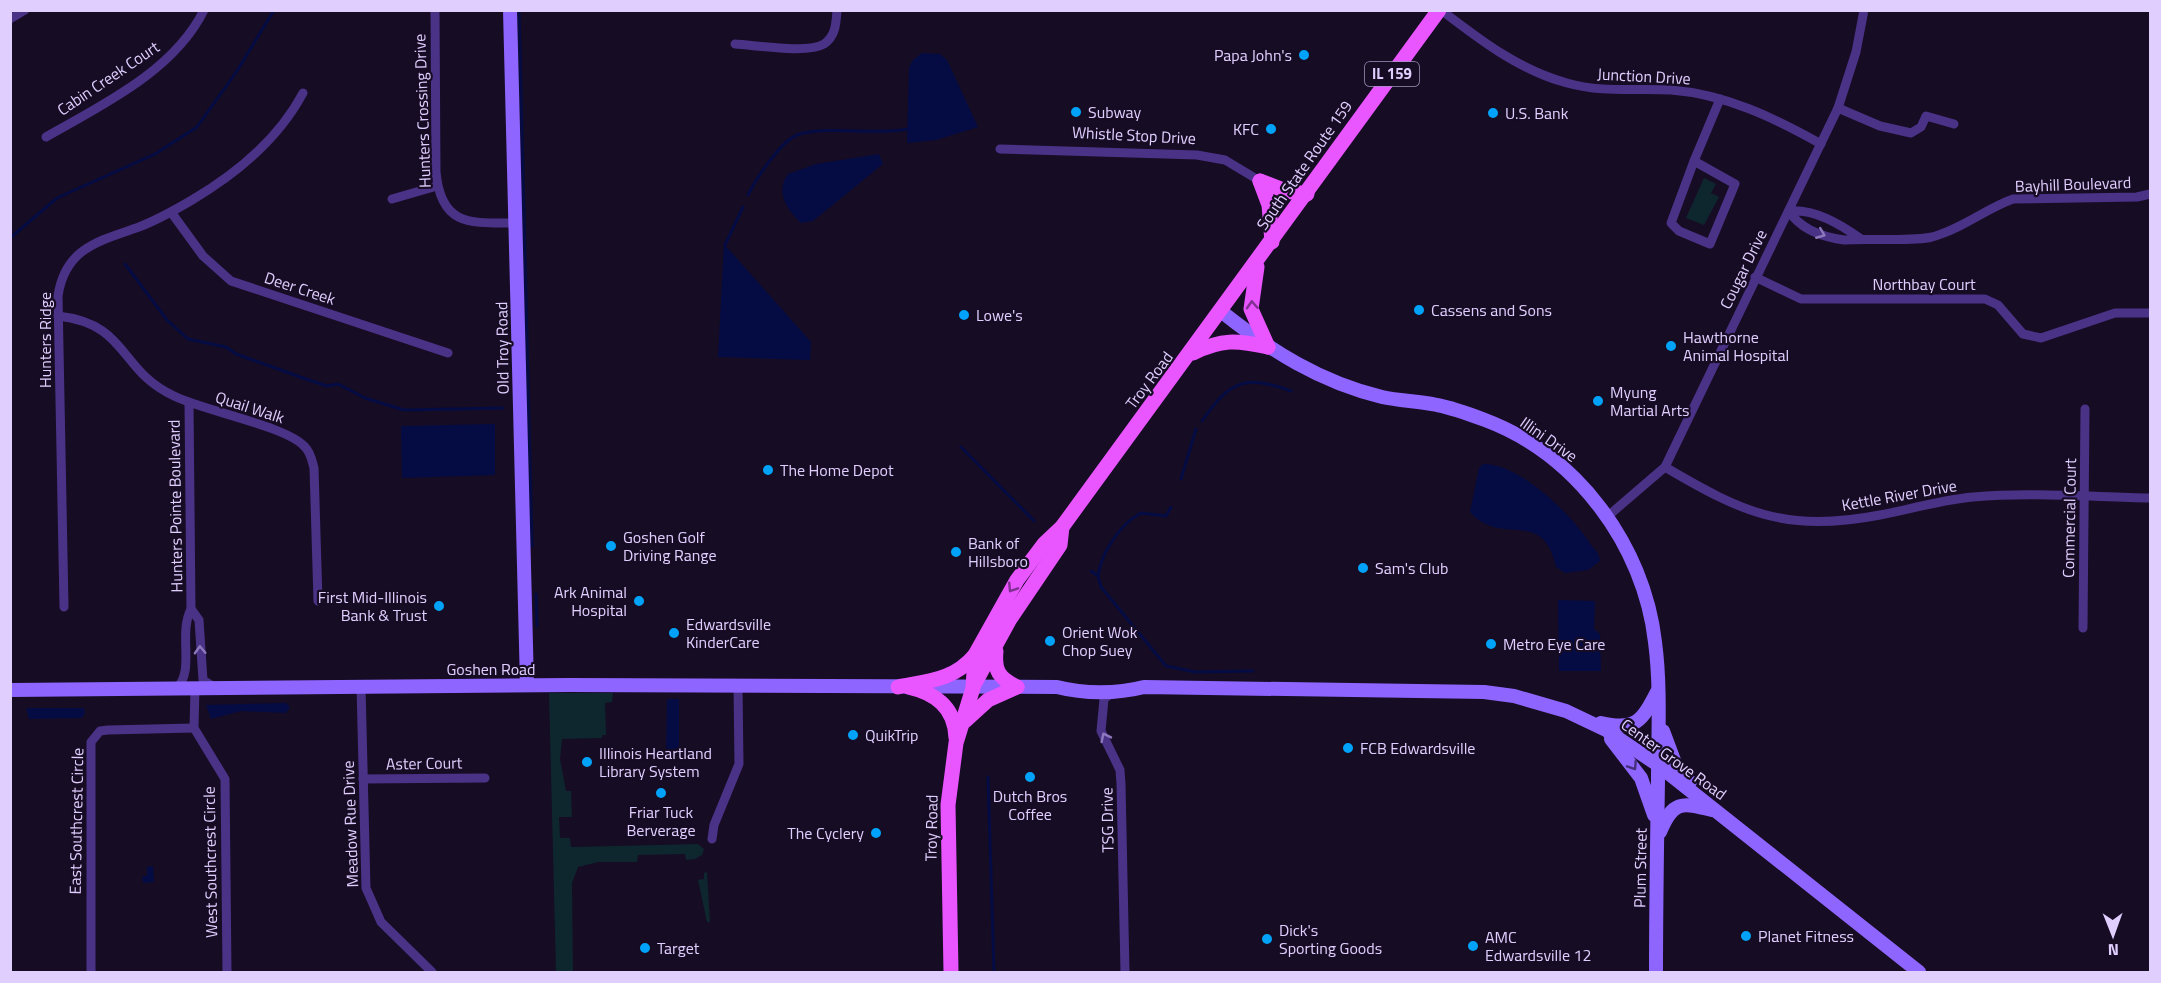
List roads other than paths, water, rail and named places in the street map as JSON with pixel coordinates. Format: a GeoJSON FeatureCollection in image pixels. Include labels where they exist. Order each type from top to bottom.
{"type":"FeatureCollection","features":[{"type":"Feature","properties":{"kind":"main road","name":"South State Route 159"},"geometry":{"type":"LineString","coordinates":[[1222,312],[1372,100],[1440,10]]}},
{"type":"Feature","properties":{"kind":"main road","name":"Whistle Stop Drive"},"geometry":{"type":"LineString","coordinates":[[1260,181],[1286,191],[1307,194]]}},
{"type":"Feature","properties":{"kind":"main road"},"geometry":{"type":"LineString","coordinates":[[1260,181],[1269,205],[1272,242]]}},
{"type":"Feature","properties":{"kind":"main road"},"geometry":{"type":"LineString","coordinates":[[1259,260],[1253,281],[1251,309],[1268,347]]}},
{"type":"Feature","properties":{"kind":"main road","name":"Troy Road"},"geometry":{"type":"LineString","coordinates":[[973,688],[975,655],[1017,580],[1044,544],[1062,527],[1222,312]]}},
{"type":"Feature","properties":{"kind":"main road"},"geometry":{"type":"LineString","coordinates":[[1191,354],[1230,340],[1268,347]]}},
{"type":"Feature","properties":{"kind":"main road","name":"Troy Road"},"geometry":{"type":"LineString","coordinates":[[951,972],[948,805],[958,735],[973,688],[1039,573],[1060,544],[1062,527]]}},
{"type":"Feature","properties":{"kind":"main road"},"geometry":{"type":"LineString","coordinates":[[997,644],[996,671],[1003,679],[1017,687]]}},
{"type":"Feature","properties":{"kind":"main road"},"geometry":{"type":"LineString","coordinates":[[901,687],[950,676],[961,670],[975,655]]}},
{"type":"Feature","properties":{"kind":"main road"},"geometry":{"type":"LineString","coordinates":[[901,687],[935,695],[941,700],[951,716],[958,735]]}},
{"type":"Feature","properties":{"kind":"main road"},"geometry":{"type":"LineString","coordinates":[[958,735],[983,703],[1017,687]]}},
{"type":"Feature","properties":{"kind":"street"},"geometry":{"type":"LineString","coordinates":[[10,19],[26,10]]}},
{"type":"Feature","properties":{"kind":"street","name":"Cabin Creek Court"},"geometry":{"type":"LineString","coordinates":[[46,137],[84,115],[163,62],[190,33],[204,10]]}},
{"type":"Feature","properties":{"kind":"street","name":"Hunters Crossing Drive"},"geometry":{"type":"LineString","coordinates":[[435,10],[437,186],[446,208],[461,219],[470,222],[516,223]]}},
{"type":"Feature","properties":{"kind":"street","name":"Old Troy Road"},"geometry":{"type":"LineString","coordinates":[[510,10],[527,685]]}},
{"type":"Feature","properties":{"kind":"street"},"geometry":{"type":"LineString","coordinates":[[735,44],[817,47],[830,39],[834,32],[837,10]]}},
{"type":"Feature","properties":{"kind":"street","name":"Junction Drive"},"geometry":{"type":"LineString","coordinates":[[1440,10],[1519,65],[1565,83],[1601,90],[1669,90],[1720,99],[1781,123],[1821,144]]}},
{"type":"Feature","properties":{"kind":"street","name":"Cougar Drive"},"geometry":{"type":"LineString","coordinates":[[1608,516],[1665,467],[1838,108],[1856,52],[1864,10]]}},
{"type":"Feature","properties":{"kind":"street","name":"Hunters Ridge"},"geometry":{"type":"LineString","coordinates":[[64,607],[59,285],[69,264],[77,255],[100,240],[171,212],[194,199],[249,158],[291,116],[303,93]]}},
{"type":"Feature","properties":{"kind":"street"},"geometry":{"type":"LineString","coordinates":[[1694,161],[1735,184],[1710,244],[1679,231],[1671,223],[1694,161],[1720,99]]}},
{"type":"Feature","properties":{"kind":"street"},"geometry":{"type":"LineString","coordinates":[[1838,108],[1880,126],[1911,134],[1920,127],[1926,116],[1954,124]]}},
{"type":"Feature","properties":{"kind":"street","name":"Whistle Stop Drive"},"geometry":{"type":"LineString","coordinates":[[1000,149],[1089,150],[1206,156],[1225,160],[1260,181]]}},
{"type":"Feature","properties":{"kind":"street"},"geometry":{"type":"LineString","coordinates":[[392,199],[437,186]]}},
{"type":"Feature","properties":{"kind":"street","name":"Bayhill Boulevard"},"geometry":{"type":"LineString","coordinates":[[1789,211],[1796,222],[1830,238],[1930,237],[1957,228],[2013,199],[2138,197],[2151,194]]}},
{"type":"Feature","properties":{"kind":"street"},"geometry":{"type":"LineString","coordinates":[[1789,211],[1803,210],[1818,215],[1861,239]]}},
{"type":"Feature","properties":{"kind":"street","name":"Deer Creek"},"geometry":{"type":"LineString","coordinates":[[171,212],[203,256],[231,281],[448,353]]}},
{"type":"Feature","properties":{"kind":"street","name":"Northbay Court"},"geometry":{"type":"LineString","coordinates":[[1755,277],[1801,299],[1985,299],[1998,306],[2023,334],[2041,338],[2115,313],[2151,313]]}},
{"type":"Feature","properties":{"kind":"street","name":"Illini Drive"},"geometry":{"type":"LineString","coordinates":[[1222,312],[1268,347],[1305,370],[1346,387],[1382,397],[1437,405],[1502,426],[1532,443],[1573,477],[1608,516],[1640,580],[1652,621],[1658,690],[1658,765]]}},
{"type":"Feature","properties":{"kind":"street","name":"Quail Walk"},"geometry":{"type":"LineString","coordinates":[[58,316],[87,321],[99,327],[115,339],[144,379],[189,403],[281,432],[307,448],[314,468],[318,601]]}},
{"type":"Feature","properties":{"kind":"street","name":"Hunters Pointe Boulevard"},"geometry":{"type":"LineString","coordinates":[[177,688],[185,673],[185,621],[191,609],[189,403]]}},
{"type":"Feature","properties":{"kind":"street","name":"Commercial Court"},"geometry":{"type":"LineString","coordinates":[[2083,628],[2085,409]]}},
{"type":"Feature","properties":{"kind":"street","name":"Kettle River Drive"},"geometry":{"type":"LineString","coordinates":[[1665,467],[1733,505],[1762,515],[1794,520],[1850,520],[1977,497],[2151,498]]}},
{"type":"Feature","properties":{"kind":"street","name":"Hunters Pointe Boulevard"},"geometry":{"type":"LineString","coordinates":[[191,609],[199,620],[203,680],[215,687]]}},
{"type":"Feature","properties":{"kind":"street","name":"Center Grove Road"},"geometry":{"type":"LineString","coordinates":[[973,688],[1057,687],[1113,682],[1144,687]]}},
{"type":"Feature","properties":{"kind":"street","name":"Goshen Road"},"geometry":{"type":"LineString","coordinates":[[10,690],[527,685],[973,688]]}},
{"type":"Feature","properties":{"kind":"street","name":"Meadow Rue Drive"},"geometry":{"type":"LineString","coordinates":[[362,686],[364,873],[371,904],[381,922],[432,972]]}},
{"type":"Feature","properties":{"kind":"street"},"geometry":{"type":"LineString","coordinates":[[712,839],[714,825],[740,764],[738,686]]}},
{"type":"Feature","properties":{"kind":"street","name":"Center Grove Road"},"geometry":{"type":"LineString","coordinates":[[1057,687],[1074,691],[1129,691],[1144,687],[1484,692],[1539,702],[1588,721],[1658,765],[1919,972]]}},
{"type":"Feature","properties":{"kind":"street"},"geometry":{"type":"LineString","coordinates":[[194,728],[195,688]]}},
{"type":"Feature","properties":{"kind":"street"},"geometry":{"type":"LineString","coordinates":[[1588,721],[1617,727],[1634,724],[1646,714],[1658,690]]}},
{"type":"Feature","properties":{"kind":"street"},"geometry":{"type":"LineString","coordinates":[[1658,690],[1660,716],[1668,750],[1675,763],[1713,808]]}},
{"type":"Feature","properties":{"kind":"street","name":"TSG Drive"},"geometry":{"type":"LineString","coordinates":[[1125,972],[1120,770],[1100,723],[1104,699],[1111,693],[1129,691]]}},
{"type":"Feature","properties":{"kind":"street"},"geometry":{"type":"LineString","coordinates":[[1588,721],[1631,762],[1641,778],[1658,832]]}},
{"type":"Feature","properties":{"kind":"street","name":"East Southcrest Circle"},"geometry":{"type":"LineString","coordinates":[[91,972],[91,742],[100,731],[194,728]]}},
{"type":"Feature","properties":{"kind":"street","name":"West Southcrest Circle"},"geometry":{"type":"LineString","coordinates":[[194,728],[225,779],[227,972]]}},
{"type":"Feature","properties":{"kind":"street","name":"Plum Street"},"geometry":{"type":"LineString","coordinates":[[1656,972],[1658,765]]}},
{"type":"Feature","properties":{"kind":"street","name":"Aster Court"},"geometry":{"type":"LineString","coordinates":[[363,779],[485,778]]}},
{"type":"Feature","properties":{"kind":"street"},"geometry":{"type":"LineString","coordinates":[[1658,832],[1670,811],[1676,806],[1692,805],[1713,808]]}},
{"type":"Feature","properties":{"kind":"waterway"},"geometry":{"type":"LineString","coordinates":[[10,238],[57,198],[155,154],[197,127],[237,71],[274,10]]}},
{"type":"Feature","properties":{"kind":"waterway"},"geometry":{"type":"LineString","coordinates":[[519,10],[532,546]]}},
{"type":"Feature","properties":{"kind":"waterway"},"geometry":{"type":"LineString","coordinates":[[748,195],[776,153],[797,135],[820,131],[908,129]]}},
{"type":"Feature","properties":{"kind":"waterway"},"geometry":{"type":"LineString","coordinates":[[725,245],[743,207]]}},
{"type":"Feature","properties":{"kind":"waterway"},"geometry":{"type":"LineString","coordinates":[[125,264],[167,320],[188,339],[226,347],[236,354],[303,378],[327,386],[338,384],[365,398],[404,410],[503,408]]}},
{"type":"Feature","properties":{"kind":"waterway"},"geometry":{"type":"LineString","coordinates":[[1202,421],[1221,397],[1239,385],[1250,382],[1261,383],[1291,391]]}},
{"type":"Feature","properties":{"kind":"waterway"},"geometry":{"type":"LineString","coordinates":[[1181,479],[1196,429]]}},
{"type":"Feature","properties":{"kind":"waterway"},"geometry":{"type":"LineString","coordinates":[[961,447],[1034,521]]}},
{"type":"Feature","properties":{"kind":"waterway"},"geometry":{"type":"LineString","coordinates":[[1098,576],[1107,549],[1126,524],[1141,513],[1166,516],[1171,507]]}},
{"type":"Feature","properties":{"kind":"waterway"},"geometry":{"type":"LineString","coordinates":[[1091,571],[1098,576],[1101,587],[1166,666],[1195,672],[1253,671]]}},
{"type":"Feature","properties":{"kind":"waterway"},"geometry":{"type":"LineString","coordinates":[[536,594],[537,626]]}},
{"type":"Feature","properties":{"kind":"waterway"},"geometry":{"type":"LineString","coordinates":[[988,777],[994,972]]}},
{"type":"Feature","properties":{"kind":"place","name":"Papa John's"},"geometry":{"type":"Point","coordinates":[1304,55]}},
{"type":"Feature","properties":{"kind":"place","name":"Subway"},"geometry":{"type":"Point","coordinates":[1076,112]}},
{"type":"Feature","properties":{"kind":"place","name":"U.S. Bank"},"geometry":{"type":"Point","coordinates":[1493,113]}},
{"type":"Feature","properties":{"kind":"place","name":"KFC"},"geometry":{"type":"Point","coordinates":[1271,129]}},
{"type":"Feature","properties":{"kind":"place","name":"Cassens and Sons"},"geometry":{"type":"Point","coordinates":[1419,310]}},
{"type":"Feature","properties":{"kind":"place","name":"Lowe's"},"geometry":{"type":"Point","coordinates":[964,315]}},
{"type":"Feature","properties":{"kind":"place","name":"Hawthorne Animal Hospital"},"geometry":{"type":"Point","coordinates":[1671,346]}},
{"type":"Feature","properties":{"kind":"place","name":"Myung Martial Arts"},"geometry":{"type":"Point","coordinates":[1598,401]}},
{"type":"Feature","properties":{"kind":"place","name":"The Home Depot"},"geometry":{"type":"Point","coordinates":[768,470]}},
{"type":"Feature","properties":{"kind":"place","name":"Goshen Golf Driving Range"},"geometry":{"type":"Point","coordinates":[611,546]}},
{"type":"Feature","properties":{"kind":"place","name":"Bank of Hillsboro"},"geometry":{"type":"Point","coordinates":[956,552]}},
{"type":"Feature","properties":{"kind":"place","name":"Sam's Club"},"geometry":{"type":"Point","coordinates":[1363,568]}},
{"type":"Feature","properties":{"kind":"place","name":"Ark Animal Hospital"},"geometry":{"type":"Point","coordinates":[639,601]}},
{"type":"Feature","properties":{"kind":"place","name":"First Mid-Illinois Bank & Trust"},"geometry":{"type":"Point","coordinates":[439,606]}},
{"type":"Feature","properties":{"kind":"place","name":"Edwardsville KinderCare"},"geometry":{"type":"Point","coordinates":[674,633]}},
{"type":"Feature","properties":{"kind":"place","name":"Orient Wok Chop Suey"},"geometry":{"type":"Point","coordinates":[1050,641]}},
{"type":"Feature","properties":{"kind":"place","name":"Metro Eye Care"},"geometry":{"type":"Point","coordinates":[1491,644]}},
{"type":"Feature","properties":{"kind":"place","name":"QuikTrip"},"geometry":{"type":"Point","coordinates":[853,735]}},
{"type":"Feature","properties":{"kind":"place","name":"FCB Edwardsville"},"geometry":{"type":"Point","coordinates":[1348,748]}},
{"type":"Feature","properties":{"kind":"place","name":"Illinois Heartland Library System"},"geometry":{"type":"Point","coordinates":[587,762]}},
{"type":"Feature","properties":{"kind":"place","name":"Dutch Bros Coffee"},"geometry":{"type":"Point","coordinates":[1030,777]}},
{"type":"Feature","properties":{"kind":"place","name":"Friar Tuck Berverage"},"geometry":{"type":"Point","coordinates":[661,793]}},
{"type":"Feature","properties":{"kind":"place","name":"The Cyclery"},"geometry":{"type":"Point","coordinates":[876,833]}},
{"type":"Feature","properties":{"kind":"place","name":"Planet Fitness"},"geometry":{"type":"Point","coordinates":[1746,936]}},
{"type":"Feature","properties":{"kind":"place","name":"Dick's Sporting Goods"},"geometry":{"type":"Point","coordinates":[1267,939]}},
{"type":"Feature","properties":{"kind":"place","name":"AMC Edwardsville 12"},"geometry":{"type":"Point","coordinates":[1473,946]}},
{"type":"Feature","properties":{"kind":"place","name":"Target"},"geometry":{"type":"Point","coordinates":[645,948]}}]}
